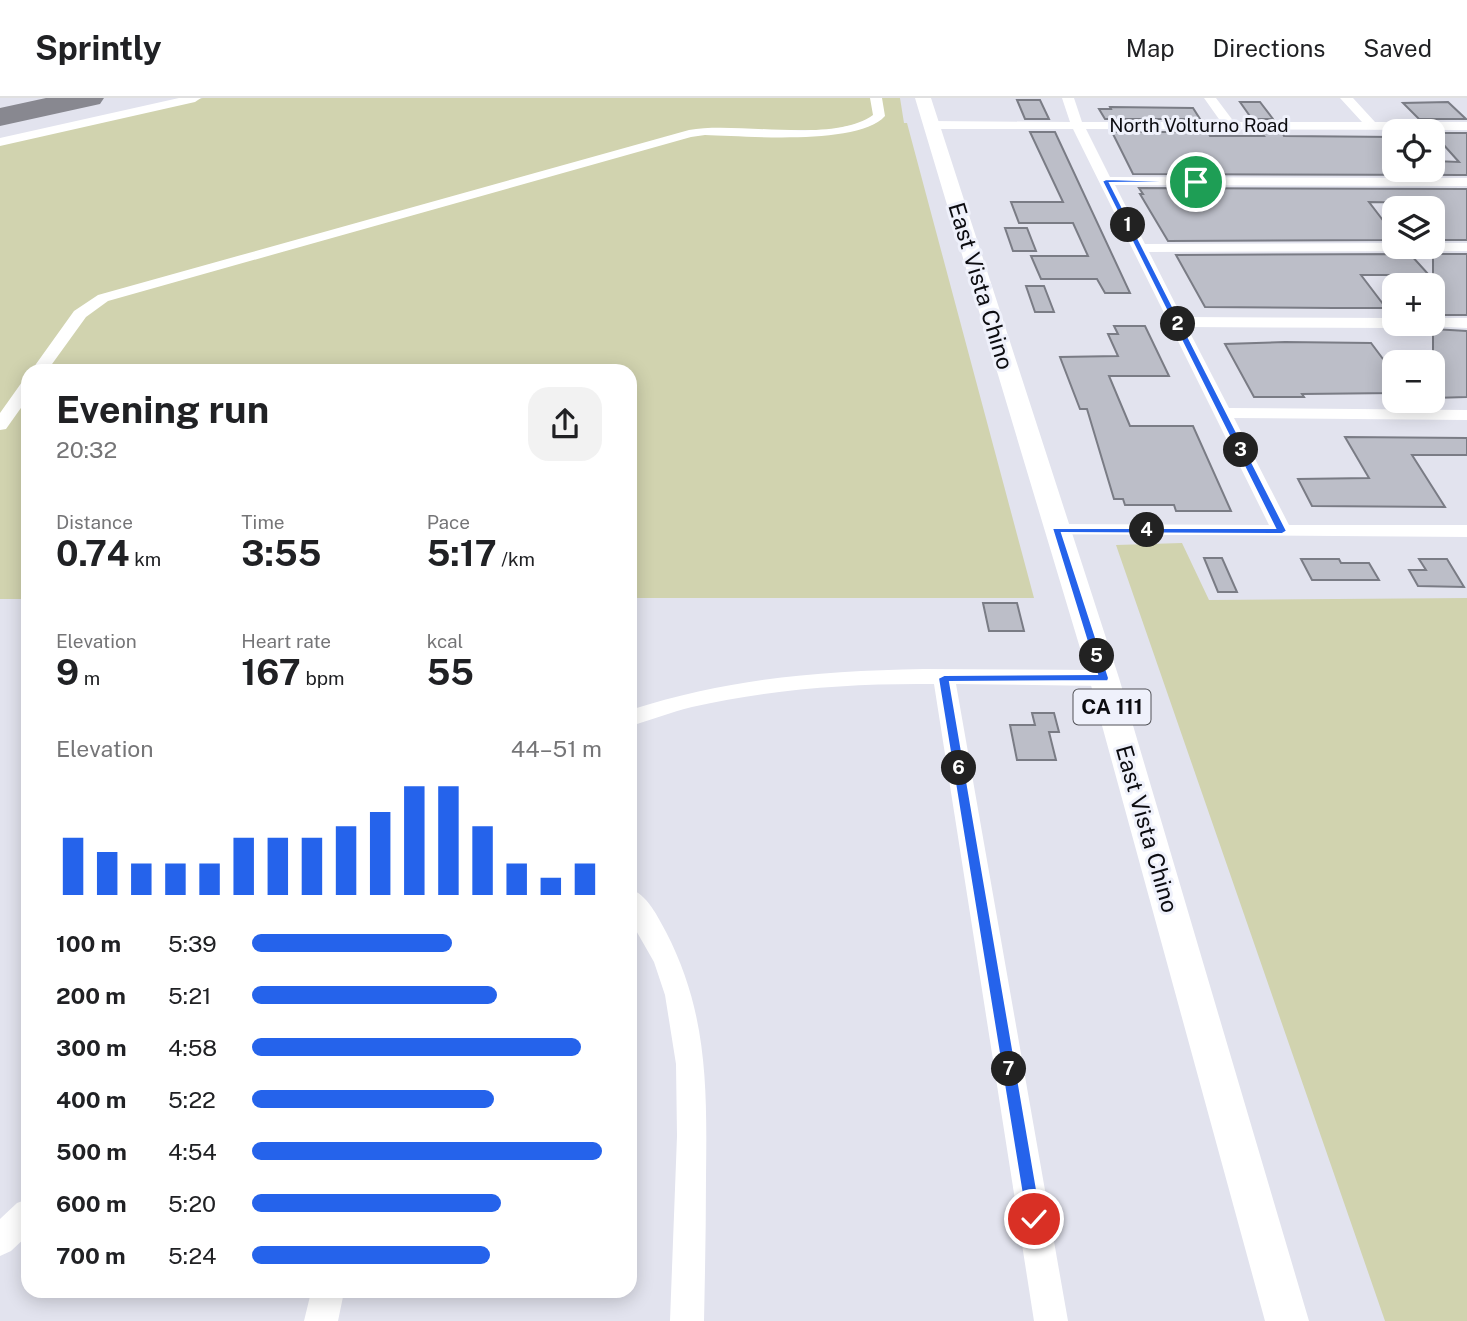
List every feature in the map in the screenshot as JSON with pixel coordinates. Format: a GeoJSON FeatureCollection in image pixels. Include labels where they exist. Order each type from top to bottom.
{"type":"FeatureCollection","features":[{"type":"Feature","properties":{"kind":"main road","name":"East Vista Chino"},"geometry":{"type":"LineString","coordinates":[[927,111],[1104,678],[1287,1321]]}},
{"type":"Feature","properties":{"kind":"street"},"geometry":{"type":"LineString","coordinates":[[0,142],[195,98]]}},
{"type":"Feature","properties":{"kind":"street"},"geometry":{"type":"LineString","coordinates":[[44,364],[80,314],[103,298],[689,134],[705,131],[834,132],[859,128],[876,121],[879,116],[876,98]]}},
{"type":"Feature","properties":{"kind":"street"},"geometry":{"type":"LineString","coordinates":[[1068,98],[1077,125],[1282,531]]}},
{"type":"Feature","properties":{"kind":"street"},"geometry":{"type":"LineString","coordinates":[[1210,98],[1230,125]]}},
{"type":"Feature","properties":{"kind":"street"},"geometry":{"type":"LineString","coordinates":[[1346,98],[1371,125]]}},
{"type":"Feature","properties":{"kind":"street","name":"North Volturno Road"},"geometry":{"type":"LineString","coordinates":[[927,111],[1077,125],[1467,126]]}},
{"type":"Feature","properties":{"kind":"street"},"geometry":{"type":"LineString","coordinates":[[1106,181],[1467,182]]}},
{"type":"Feature","properties":{"kind":"street"},"geometry":{"type":"LineString","coordinates":[[1139,248],[1467,247]]}},
{"type":"Feature","properties":{"kind":"street"},"geometry":{"type":"LineString","coordinates":[[1177,322],[1382,323]]}},
{"type":"Feature","properties":{"kind":"street"},"geometry":{"type":"LineString","coordinates":[[1445,323],[1467,323]]}},
{"type":"Feature","properties":{"kind":"street"},"geometry":{"type":"LineString","coordinates":[[0,425],[21,396]]}},
{"type":"Feature","properties":{"kind":"street"},"geometry":{"type":"LineString","coordinates":[[1223,413],[1467,415]]}},
{"type":"Feature","properties":{"kind":"street"},"geometry":{"type":"LineString","coordinates":[[1056,530],[1467,531]]}},
{"type":"Feature","properties":{"kind":"street"},"geometry":{"type":"LineString","coordinates":[[637,716],[711,693],[759,684],[832,678],[1104,678]]}},
{"type":"Feature","properties":{"kind":"street"},"geometry":{"type":"LineString","coordinates":[[944,678],[1051,1321]]}},
{"type":"Feature","properties":{"kind":"street"},"geometry":{"type":"LineString","coordinates":[[637,909],[660,943],[674,978],[692,1054],[687,1321]]}},
{"type":"Feature","properties":{"kind":"street"},"geometry":{"type":"LineString","coordinates":[[321,1321],[327,1298]]}},
{"type":"Feature","properties":{"kind":"green space"},"geometry":{"type":"Polygon","coordinates":[[[203,98],[871,98],[875,112],[870,121],[830,130],[698,130],[797,134],[852,130],[872,125],[883,116],[880,98],[900,98],[904,123],[907,123],[1034,598],[637,598],[637,364],[21,364],[21,599],[0,599],[0,143],[203,98]]]}},
{"type":"Feature","properties":{"kind":"green space"},"geometry":{"type":"Polygon","coordinates":[[[1182,543],[1209,600],[1467,598],[1467,1321],[1385,1321],[1116,545],[1182,543]]]}},
{"type":"Feature","properties":{"kind":"building"},"geometry":{"type":"Polygon","coordinates":[[[1017,100],[1040,100],[1049,119],[1025,119],[1017,100]]]}},
{"type":"Feature","properties":{"kind":"building"},"geometry":{"type":"Polygon","coordinates":[[[1240,102],[1260,102],[1273,119],[1252,119],[1240,102]]]}},
{"type":"Feature","properties":{"kind":"building"},"geometry":{"type":"Polygon","coordinates":[[[1448,102],[1466,119],[1419,119],[1403,103],[1448,102]]]}},
{"type":"Feature","properties":{"kind":"building"},"geometry":{"type":"Polygon","coordinates":[[[1110,107],[1193,108],[1200,119],[1105,119],[1099,109],[1111,109],[1110,107]]]}},
{"type":"Feature","properties":{"kind":"building"},"geometry":{"type":"Polygon","coordinates":[[[1030,132],[1055,132],[1130,293],[1105,293],[1097,279],[1041,279],[1031,256],[1088,256],[1073,223],[1019,223],[1011,202],[1063,202],[1030,132]]]}},
{"type":"Feature","properties":{"kind":"building"},"geometry":{"type":"Polygon","coordinates":[[[1112,132],[1208,132],[1210,136],[1264,136],[1261,132],[1282,132],[1284,136],[1382,137],[1382,175],[1133,174],[1112,132]]]}},
{"type":"Feature","properties":{"kind":"building"},"geometry":{"type":"Polygon","coordinates":[[[1445,133],[1467,133],[1467,175],[1445,175],[1445,161],[1459,162],[1445,146],[1445,133]]]}},
{"type":"Feature","properties":{"kind":"building"},"geometry":{"type":"Polygon","coordinates":[[[1139,188],[1467,189],[1467,240],[1445,240],[1445,196],[1382,196],[1382,202],[1369,202],[1382,219],[1382,240],[1168,241],[1140,194],[1143,194],[1139,188]]]}},
{"type":"Feature","properties":{"kind":"building"},"geometry":{"type":"Polygon","coordinates":[[[1005,228],[1027,228],[1036,251],[1013,251],[1005,228]]]}},
{"type":"Feature","properties":{"kind":"building"},"geometry":{"type":"Polygon","coordinates":[[[1382,254],[1382,259],[1415,259],[1427,273],[1361,275],[1382,303],[1382,308],[1205,307],[1176,255],[1382,254]]]}},
{"type":"Feature","properties":{"kind":"building"},"geometry":{"type":"Polygon","coordinates":[[[1445,254],[1467,254],[1467,315],[1445,315],[1445,273],[1433,273],[1433,259],[1445,259],[1445,254]]]}},
{"type":"Feature","properties":{"kind":"building"},"geometry":{"type":"Polygon","coordinates":[[[1026,286],[1044,286],[1054,312],[1035,312],[1026,286]]]}},
{"type":"Feature","properties":{"kind":"building"},"geometry":{"type":"Polygon","coordinates":[[[1114,326],[1145,326],[1169,376],[1109,376],[1130,426],[1193,426],[1231,511],[1176,511],[1174,505],[1125,505],[1123,499],[1114,499],[1087,409],[1080,409],[1060,357],[1118,356],[1108,334],[1118,334],[1114,326]]]}},
{"type":"Feature","properties":{"kind":"building"},"geometry":{"type":"Polygon","coordinates":[[[1445,330],[1467,331],[1467,397],[1445,398],[1445,350],[1433,350],[1433,336],[1445,336],[1445,330]]]}},
{"type":"Feature","properties":{"kind":"building"},"geometry":{"type":"Polygon","coordinates":[[[1371,343],[1382,358],[1382,393],[1254,397],[1225,344],[1371,343]]]}},
{"type":"Feature","properties":{"kind":"building"},"geometry":{"type":"Polygon","coordinates":[[[1345,437],[1467,438],[1467,455],[1412,455],[1445,507],[1312,506],[1298,479],[1369,478],[1345,437]]]}},
{"type":"Feature","properties":{"kind":"building"},"geometry":{"type":"Polygon","coordinates":[[[1204,558],[1222,558],[1237,592],[1218,592],[1204,558]]]}},
{"type":"Feature","properties":{"kind":"building"},"geometry":{"type":"Polygon","coordinates":[[[1301,559],[1339,559],[1341,563],[1369,563],[1379,580],[1312,580],[1301,559]]]}},
{"type":"Feature","properties":{"kind":"building"},"geometry":{"type":"Polygon","coordinates":[[[1419,559],[1447,559],[1464,587],[1418,586],[1409,570],[1426,570],[1419,559]]]}},
{"type":"Feature","properties":{"kind":"building"},"geometry":{"type":"Polygon","coordinates":[[[983,603],[1017,603],[1024,631],[989,631],[983,603]]]}},
{"type":"Feature","properties":{"kind":"building"},"geometry":{"type":"Polygon","coordinates":[[[1032,713],[1054,713],[1059,732],[1049,732],[1056,760],[1017,760],[1010,725],[1035,725],[1032,713]]]}},
{"type":"Feature","properties":{"kind":"taxiway"},"geometry":{"type":"LineString","coordinates":[[0,117],[89,98]]}},
{"type":"Feature","properties":{"kind":"route"},"geometry":{"type":"LineString","coordinates":[[1034,1219],[944,678],[1104,678],[1056,530],[1282,531],[1106,181],[1196,182]]}}]}
